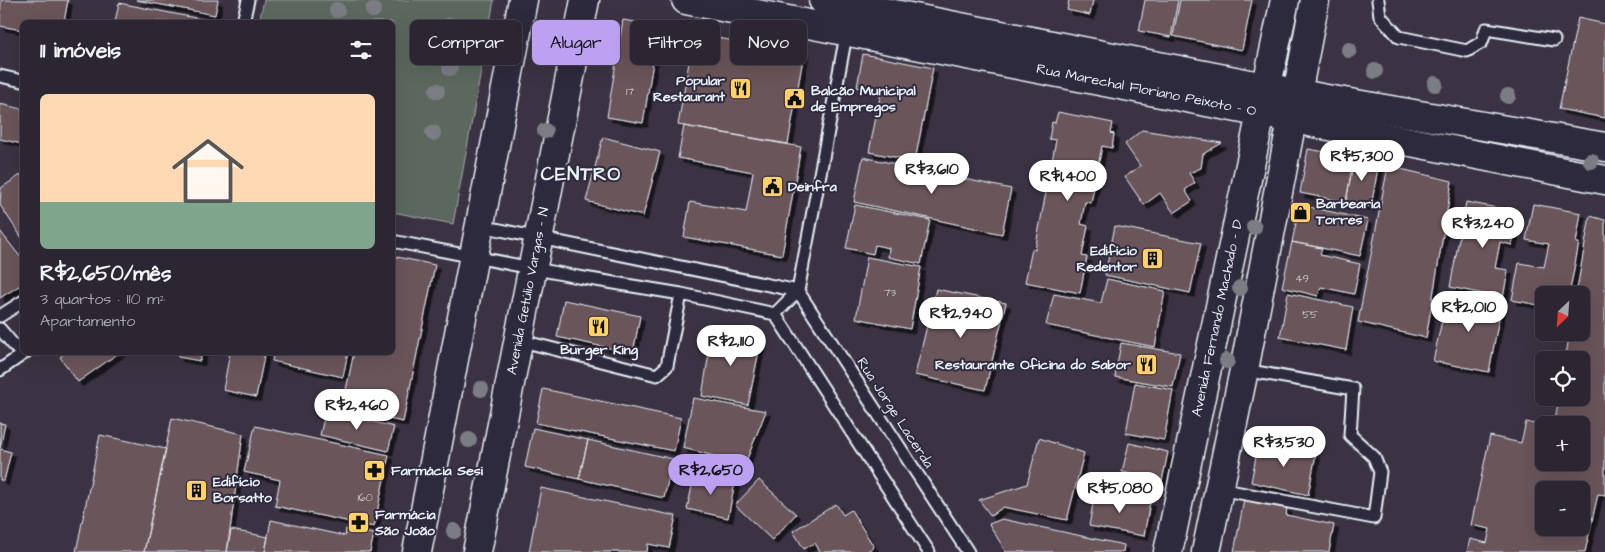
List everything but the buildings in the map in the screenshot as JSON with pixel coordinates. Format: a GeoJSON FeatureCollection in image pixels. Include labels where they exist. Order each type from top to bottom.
{"type":"FeatureCollection","features":[{"type":"Feature","properties":{"kind":"street"},"geometry":{"type":"LineString","coordinates":[[417,552],[523,0]]}},
{"type":"Feature","properties":{"kind":"street","name":"Avenida Getúlio Vargas - N"},"geometry":{"type":"LineString","coordinates":[[477,552],[585,0]]}},
{"type":"Feature","properties":{"kind":"street","name":"Rua Marechal Floriano Peixoto - O"},"geometry":{"type":"LineString","coordinates":[[686,0],[850,12],[1267,86],[1294,106],[1605,180]]}},
{"type":"Feature","properties":{"kind":"street","name":"Rua Marechal Floriano Peixoto - O"},"geometry":{"type":"LineString","coordinates":[[823,0],[850,12],[1262,113],[1294,106],[1605,147]]}},
{"type":"Feature","properties":{"kind":"street","name":"Avenida Fernando Machado - D"},"geometry":{"type":"LineString","coordinates":[[1168,552],[1285,0]]}},
{"type":"Feature","properties":{"kind":"street"},"geometry":{"type":"LineString","coordinates":[[1206,552],[1244,370],[1315,0]]}},
{"type":"Feature","properties":{"kind":"lane"},"geometry":{"type":"LineString","coordinates":[[243,20],[248,0]]}},
{"type":"Feature","properties":{"kind":"lane"},"geometry":{"type":"LineString","coordinates":[[1378,0],[1380,16],[1399,37],[1467,51],[1482,42],[1486,29],[1554,40]]}},
{"type":"Feature","properties":{"kind":"lane"},"geometry":{"type":"LineString","coordinates":[[775,314],[798,291],[850,12]]}},
{"type":"Feature","properties":{"kind":"lane"},"geometry":{"type":"LineString","coordinates":[[0,76],[20,81]]}},
{"type":"Feature","properties":{"kind":"lane"},"geometry":{"type":"LineString","coordinates":[[481,226],[798,291]]}},
{"type":"Feature","properties":{"kind":"lane"},"geometry":{"type":"LineString","coordinates":[[395,241],[532,269],[681,294],[775,314],[929,552]]}},
{"type":"Feature","properties":{"kind":"lane","name":"Rua Jorge Lacerda"},"geometry":{"type":"LineString","coordinates":[[798,291],[968,552]]}},
{"type":"Feature","properties":{"kind":"lane"},"geometry":{"type":"LineString","coordinates":[[518,340],[657,375],[667,366],[681,294]]}},
{"type":"Feature","properties":{"kind":"lane"},"geometry":{"type":"LineString","coordinates":[[0,316],[20,303]]}},
{"type":"Feature","properties":{"kind":"lane"},"geometry":{"type":"LineString","coordinates":[[0,330],[20,350]]}},
{"type":"Feature","properties":{"kind":"lane"},"geometry":{"type":"LineString","coordinates":[[0,370],[22,355]]}},
{"type":"Feature","properties":{"kind":"lane"},"geometry":{"type":"LineString","coordinates":[[1219,489],[1374,518],[1380,472],[1374,457],[1350,435],[1353,390],[1244,370]]}},
{"type":"Feature","properties":{"kind":"green space"},"geometry":{"type":"Polygon","coordinates":[[[264,0],[494,0],[490,20],[410,20],[410,65],[482,65],[453,224],[395,212],[395,20],[259,20],[264,0]]]}},
{"type":"Feature","properties":{"kind":"place","name":"Popular Restaurant"},"geometry":{"type":"Point","coordinates":[741,89]}},
{"type":"Feature","properties":{"kind":"place","name":"Balcão Municipal de Empregos"},"geometry":{"type":"Point","coordinates":[795,99]}},
{"type":"Feature","properties":{"kind":"place","name":"Deinfra"},"geometry":{"type":"Point","coordinates":[772,187]}},
{"type":"Feature","properties":{"kind":"place","name":"Barbearia Torres"},"geometry":{"type":"Point","coordinates":[1300,212]}},
{"type":"Feature","properties":{"kind":"place","name":"Edifício Redentor"},"geometry":{"type":"Point","coordinates":[1153,259]}},
{"type":"Feature","properties":{"kind":"place","name":"Burger King"},"geometry":{"type":"Point","coordinates":[599,327]}},
{"type":"Feature","properties":{"kind":"place","name":"Restaurante Oficina do Sabor"},"geometry":{"type":"Point","coordinates":[1147,365]}},
{"type":"Feature","properties":{"kind":"place","name":"Farmácia Sesi"},"geometry":{"type":"Point","coordinates":[375,471]}},
{"type":"Feature","properties":{"kind":"place","name":"Edifício Borsatto"},"geometry":{"type":"Point","coordinates":[197,490]}},
{"type":"Feature","properties":{"kind":"place","name":"Farmácia São João"},"geometry":{"type":"Point","coordinates":[359,523]}},
{"type":"Feature","properties":{"kind":"district","name":"CENTRO"},"geometry":{"type":"Point","coordinates":[581,174]}}]}
